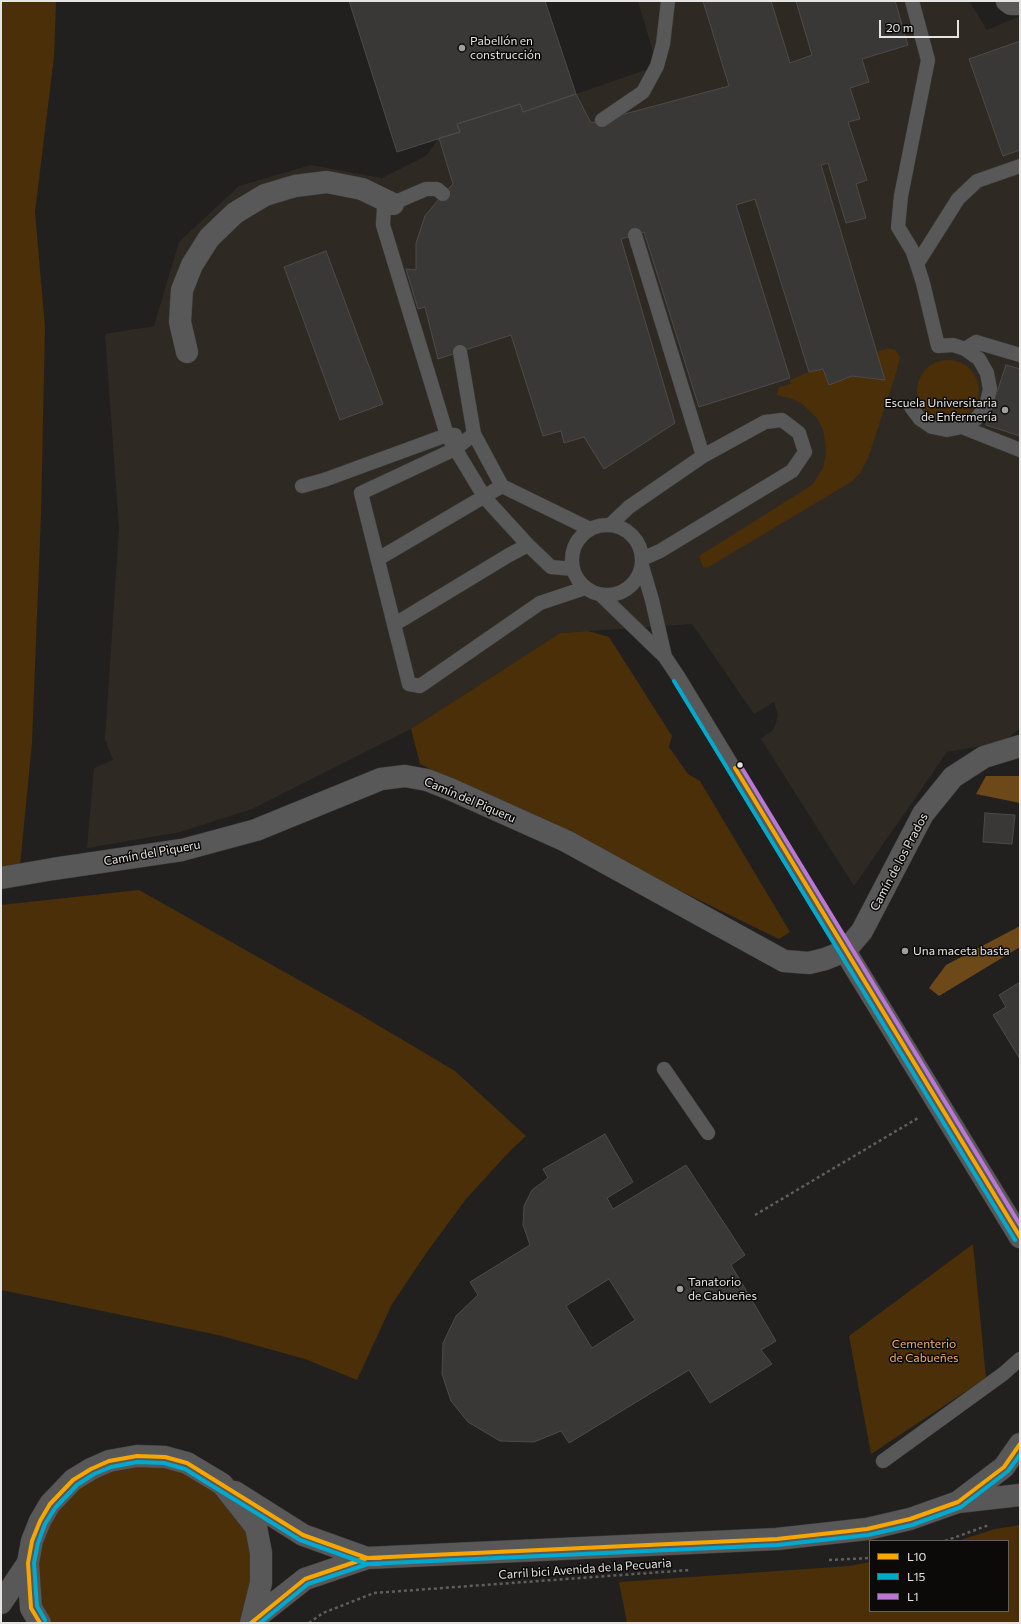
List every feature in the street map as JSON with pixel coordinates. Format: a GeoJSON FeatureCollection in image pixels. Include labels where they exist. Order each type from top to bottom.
{"type":"FeatureCollection","features":[{"type":"Feature","properties":{"kind":"street"},"geometry":{"type":"LineString","coordinates":[[1007,1],[1011,4],[1020,4]]}},
{"type":"Feature","properties":{"kind":"street"},"geometry":{"type":"LineString","coordinates":[[187,352],[180,322],[182,290],[192,265],[209,238],[235,213],[265,195],[295,186],[327,182],[362,189],[393,204]]}},
{"type":"Feature","properties":{"kind":"street","name":"Camín de los Prados"},"geometry":{"type":"LineString","coordinates":[[845,950],[862,931],[923,814],[953,777],[984,757],[1020,746]]}},
{"type":"Feature","properties":{"kind":"street","name":"Camín del Piqueru"},"geometry":{"type":"LineString","coordinates":[[1,878],[182,850],[256,830],[381,779],[405,776],[426,780],[450,789],[566,840],[784,961],[809,963],[825,959],[845,950]]}},
{"type":"Feature","properties":{"kind":"street"},"geometry":{"type":"LineString","coordinates":[[845,950],[1020,1236]]}},
{"type":"Feature","properties":{"kind":"street"},"geometry":{"type":"LineString","coordinates":[[958,1502],[1004,1467],[1020,1444]]}},
{"type":"Feature","properties":{"kind":"street"},"geometry":{"type":"LineString","coordinates":[[40,1623],[32,1608],[28,1564],[32,1541],[40,1521],[50,1504],[73,1480],[91,1469],[109,1461],[137,1456],[164,1457],[187,1463],[303,1535],[367,1558]]}},
{"type":"Feature","properties":{"kind":"street"},"geometry":{"type":"LineString","coordinates":[[222,1484],[256,1527],[261,1553],[261,1583],[252,1622]]}},
{"type":"Feature","properties":{"kind":"street"},"geometry":{"type":"LineString","coordinates":[[252,1622],[305,1579],[367,1558],[777,1539],[867,1529],[910,1519],[958,1502],[1020,1495]]}},
{"type":"Feature","properties":{"kind":"street"},"geometry":{"type":"LineString","coordinates":[[1,1603],[28,1564]]}},
{"type":"Feature","properties":{"kind":"lane"},"geometry":{"type":"LineString","coordinates":[[602,120],[643,92],[657,66],[663,44],[668,1]]}},
{"type":"Feature","properties":{"kind":"lane"},"geometry":{"type":"LineString","coordinates":[[911,407],[920,419],[932,427],[947,430],[962,427],[976,419],[986,406],[990,389],[988,373],[979,359],[965,349],[953,346],[938,346],[917,264],[912,250],[898,227],[901,196],[928,60],[912,1]]}},
{"type":"Feature","properties":{"kind":"lane"},"geometry":{"type":"LineString","coordinates":[[917,264],[958,199],[977,181],[1020,166]]}},
{"type":"Feature","properties":{"kind":"lane"},"geometry":{"type":"LineString","coordinates":[[443,194],[437,190],[426,189],[384,207],[383,225],[447,435],[485,498],[528,545],[551,567],[573,569]]}},
{"type":"Feature","properties":{"kind":"lane"},"geometry":{"type":"LineString","coordinates":[[635,235],[702,456]]}},
{"type":"Feature","properties":{"kind":"lane"},"geometry":{"type":"LineString","coordinates":[[965,349],[976,342],[1020,355]]}},
{"type":"Feature","properties":{"kind":"lane"},"geometry":{"type":"LineString","coordinates":[[460,352],[474,434],[502,486],[590,529]]}},
{"type":"Feature","properties":{"kind":"lane"},"geometry":{"type":"LineString","coordinates":[[601,595],[612,595],[623,591],[632,585],[638,576],[642,562],[792,471],[804,452],[800,432],[782,420],[765,422],[702,456],[629,507],[610,524]]}},
{"type":"Feature","properties":{"kind":"lane"},"geometry":{"type":"LineString","coordinates":[[962,427],[1020,450]]}},
{"type":"Feature","properties":{"kind":"lane"},"geometry":{"type":"LineString","coordinates":[[302,486],[324,480],[447,435],[474,434]]}},
{"type":"Feature","properties":{"kind":"lane"},"geometry":{"type":"LineString","coordinates":[[474,434],[456,449],[361,493],[409,684],[420,686],[540,603],[585,588]]}},
{"type":"Feature","properties":{"kind":"lane"},"geometry":{"type":"LineString","coordinates":[[378,559],[485,498],[502,486]]}},
{"type":"Feature","properties":{"kind":"lane"},"geometry":{"type":"LineString","coordinates":[[665,657],[640,549],[636,540],[625,530],[610,524],[600,525],[590,529],[581,536],[575,546],[572,557],[573,569],[578,579],[585,588],[601,595],[665,657],[845,950]]}},
{"type":"Feature","properties":{"kind":"lane"},"geometry":{"type":"LineString","coordinates":[[394,624],[509,554],[528,545]]}},
{"type":"Feature","properties":{"kind":"lane"},"geometry":{"type":"LineString","coordinates":[[664,1069],[708,1133]]}},
{"type":"Feature","properties":{"kind":"lane"},"geometry":{"type":"LineString","coordinates":[[883,1461],[1003,1374],[1020,1359]]}},
{"type":"Feature","properties":{"kind":"path"},"geometry":{"type":"LineString","coordinates":[[755,1215],[914,1120],[942,1107]]}},
{"type":"Feature","properties":{"kind":"path"},"geometry":{"type":"LineString","coordinates":[[947,1540],[992,1524]]}},
{"type":"Feature","properties":{"kind":"path"},"geometry":{"type":"LineString","coordinates":[[826,1560],[869,1558]]}},
{"type":"Feature","properties":{"kind":"path","name":"Carril bici Avenida de la Pecuaria"},"geometry":{"type":"LineString","coordinates":[[308,1623],[323,1613],[374,1593],[693,1570]]}},
{"type":"Feature","properties":{"kind":"shaded area"},"geometry":{"type":"Polygon","coordinates":[[[638,1],[969,1],[987,30],[1020,16],[1020,728],[1003,742],[947,752],[854,886],[761,739],[773,730],[776,723],[778,715],[774,702],[754,714],[692,624],[560,633],[411,729],[252,809],[180,832],[87,848],[94,768],[113,760],[105,739],[119,528],[105,334],[154,326],[179,242],[239,186],[311,165],[382,178],[426,156],[439,138],[657,66],[638,1]]]}},
{"type":"Feature","properties":{"kind":"shaded area"},"geometry":{"type":"Polygon","coordinates":[[[986,776],[1020,776],[1020,803],[976,794],[986,776]]]}},
{"type":"Feature","properties":{"kind":"shaded area"},"geometry":{"type":"Polygon","coordinates":[[[1020,926],[1020,947],[939,996],[929,988],[946,965],[1020,926]]]}},
{"type":"Feature","properties":{"kind":"green space"},"geometry":{"type":"Polygon","coordinates":[[[1,1],[56,1],[54,57],[35,212],[45,327],[41,515],[32,742],[20,866],[1,868],[1,1]]]}},
{"type":"Feature","properties":{"kind":"green space"},"geometry":{"type":"Polygon","coordinates":[[[889,348],[895,350],[900,357],[868,458],[861,472],[851,482],[707,568],[703,567],[699,556],[812,485],[823,468],[826,454],[825,442],[823,430],[817,418],[801,403],[793,399],[777,395],[779,387],[791,384],[790,380],[809,372],[823,369],[829,385],[852,376],[885,380],[876,352],[889,348]]]}},
{"type":"Feature","properties":{"kind":"green space"},"geometry":{"type":"Polygon","coordinates":[[[948,360],[965,365],[970,369],[974,374],[979,391],[974,408],[970,413],[965,417],[948,422],[931,417],[926,413],[922,408],[917,391],[922,374],[926,369],[931,365],[948,360]]]}},
{"type":"Feature","properties":{"kind":"green space"},"geometry":{"type":"Polygon","coordinates":[[[588,631],[609,637],[672,736],[669,747],[688,774],[700,781],[790,932],[779,939],[420,764],[411,729],[560,633],[588,631]]]}},
{"type":"Feature","properties":{"kind":"green space"},"geometry":{"type":"Polygon","coordinates":[[[139,890],[359,1014],[455,1071],[526,1136],[510,1151],[466,1199],[427,1252],[392,1304],[357,1380],[305,1359],[218,1335],[1,1290],[1,905],[139,890]]]}},
{"type":"Feature","properties":{"kind":"green space","name":"Cementerio de Cabueñes"},"geometry":{"type":"Polygon","coordinates":[[[973,1244],[986,1378],[871,1454],[849,1336],[973,1244]]]}},
{"type":"Feature","properties":{"kind":"green space"},"geometry":{"type":"Polygon","coordinates":[[[187,1463],[256,1527],[251,1623],[40,1623],[32,1541],[91,1469],[187,1463]]]}},
{"type":"Feature","properties":{"kind":"green space"},"geometry":{"type":"Polygon","coordinates":[[[1020,1525],[1020,1623],[627,1623],[619,1582],[849,1566],[869,1562],[869,1612],[1009,1612],[1009,1540],[960,1540],[995,1529],[1020,1525]]]}},
{"type":"Feature","properties":{"kind":"building","name":"Pabellón en construcción"},"geometry":{"type":"Polygon","coordinates":[[[349,1],[545,1],[576,94],[523,112],[520,104],[457,124],[460,132],[397,152],[349,1]]]}},
{"type":"Feature","properties":{"kind":"building"},"geometry":{"type":"Polygon","coordinates":[[[703,1],[771,1],[790,63],[812,55],[796,1],[895,1],[908,45],[862,59],[869,82],[850,88],[860,119],[848,122],[867,180],[856,184],[866,218],[846,223],[828,163],[821,165],[885,380],[852,376],[829,385],[823,369],[809,372],[755,199],[736,205],[790,378],[699,407],[644,232],[621,239],[675,423],[604,469],[584,437],[564,443],[561,431],[543,436],[511,335],[438,359],[425,307],[418,309],[406,269],[416,270],[416,243],[425,216],[453,184],[439,138],[460,132],[457,124],[520,104],[523,112],[576,94],[591,123],[729,86],[703,1]]]}},
{"type":"Feature","properties":{"kind":"building"},"geometry":{"type":"Polygon","coordinates":[[[1020,41],[1020,150],[1003,156],[969,59],[1020,41]]]}},
{"type":"Feature","properties":{"kind":"building"},"geometry":{"type":"Polygon","coordinates":[[[326,251],[383,404],[340,420],[284,267],[326,251]]]}},
{"type":"Feature","properties":{"kind":"building","name":"Escuela Universitaria de Enfermería"},"geometry":{"type":"Polygon","coordinates":[[[1006,365],[1020,369],[1020,436],[986,425],[1006,365]]]}},
{"type":"Feature","properties":{"kind":"building"},"geometry":{"type":"Polygon","coordinates":[[[985,813],[1015,815],[1012,844],[983,842],[985,813]]]}},
{"type":"Feature","properties":{"kind":"building"},"geometry":{"type":"Polygon","coordinates":[[[1020,982],[1020,1059],[993,1015],[1006,1007],[999,995],[1020,982]]]}},
{"type":"Feature","properties":{"kind":"building","name":"Tanatorio de Cabueñes"},"geometry":{"type":"Polygon","coordinates":[[[605,1134],[633,1182],[607,1198],[613,1209],[686,1165],[745,1255],[731,1265],[776,1341],[761,1350],[772,1364],[710,1403],[689,1370],[569,1443],[561,1431],[534,1442],[500,1441],[468,1422],[451,1401],[442,1374],[443,1343],[456,1316],[478,1295],[470,1282],[530,1245],[523,1225],[524,1206],[532,1190],[548,1178],[543,1169],[605,1134]],[[609,1279],[566,1306],[592,1348],[635,1320],[609,1279]]]}},
{"type":"Feature","properties":{"kind":"transit line","name":"L15"},"geometry":{"type":"LineString","coordinates":[[674,681],[1015,1240]]}},
{"type":"Feature","properties":{"kind":"transit line","name":"L1"},"geometry":{"type":"LineString","coordinates":[[740,765],[1020,1225]]}},
{"type":"Feature","properties":{"kind":"transit line","name":"L10"},"geometry":{"type":"LineString","coordinates":[[735,768],[1020,1237]]}},
{"type":"Feature","properties":{"kind":"transit line","name":"L10"},"geometry":{"type":"LineString","coordinates":[[40,1623],[31,1608],[28,1563],[32,1541],[40,1521],[50,1504],[73,1480],[91,1469],[109,1461],[137,1456],[165,1457],[187,1463],[303,1535],[367,1558],[777,1539],[867,1529],[910,1519],[958,1502],[1004,1467],[1020,1444]]}},
{"type":"Feature","properties":{"kind":"transit line","name":"L15"},"geometry":{"type":"LineString","coordinates":[[45,1620],[37,1606],[34,1563],[38,1543],[45,1524],[55,1508],[77,1485],[94,1474],[111,1467],[137,1462],[164,1463],[185,1469],[300,1540],[367,1564],[777,1545],[868,1535],[912,1525],[961,1507],[1008,1471],[1020,1455]]}},
{"type":"Feature","properties":{"kind":"transit line","name":"L10"},"geometry":{"type":"LineString","coordinates":[[251,1623],[305,1579],[367,1558],[381,1558]]}},
{"type":"Feature","properties":{"kind":"transit line","name":"L15"},"geometry":{"type":"LineString","coordinates":[[260,1623],[308,1584],[368,1564],[381,1564]]}},
{"type":"Feature","properties":{"kind":"place","name":"Pabellón en construcción"},"geometry":{"type":"Point","coordinates":[462,48]}},
{"type":"Feature","properties":{"kind":"place","name":"Escuela Universitaria de Enfermería"},"geometry":{"type":"Point","coordinates":[1005,410]}},
{"type":"Feature","properties":{"kind":"place","name":"Una maceta basta"},"geometry":{"type":"Point","coordinates":[905,951]}},
{"type":"Feature","properties":{"kind":"place","name":"Tanatorio de Cabueñes"},"geometry":{"type":"Point","coordinates":[680,1289]}}]}
